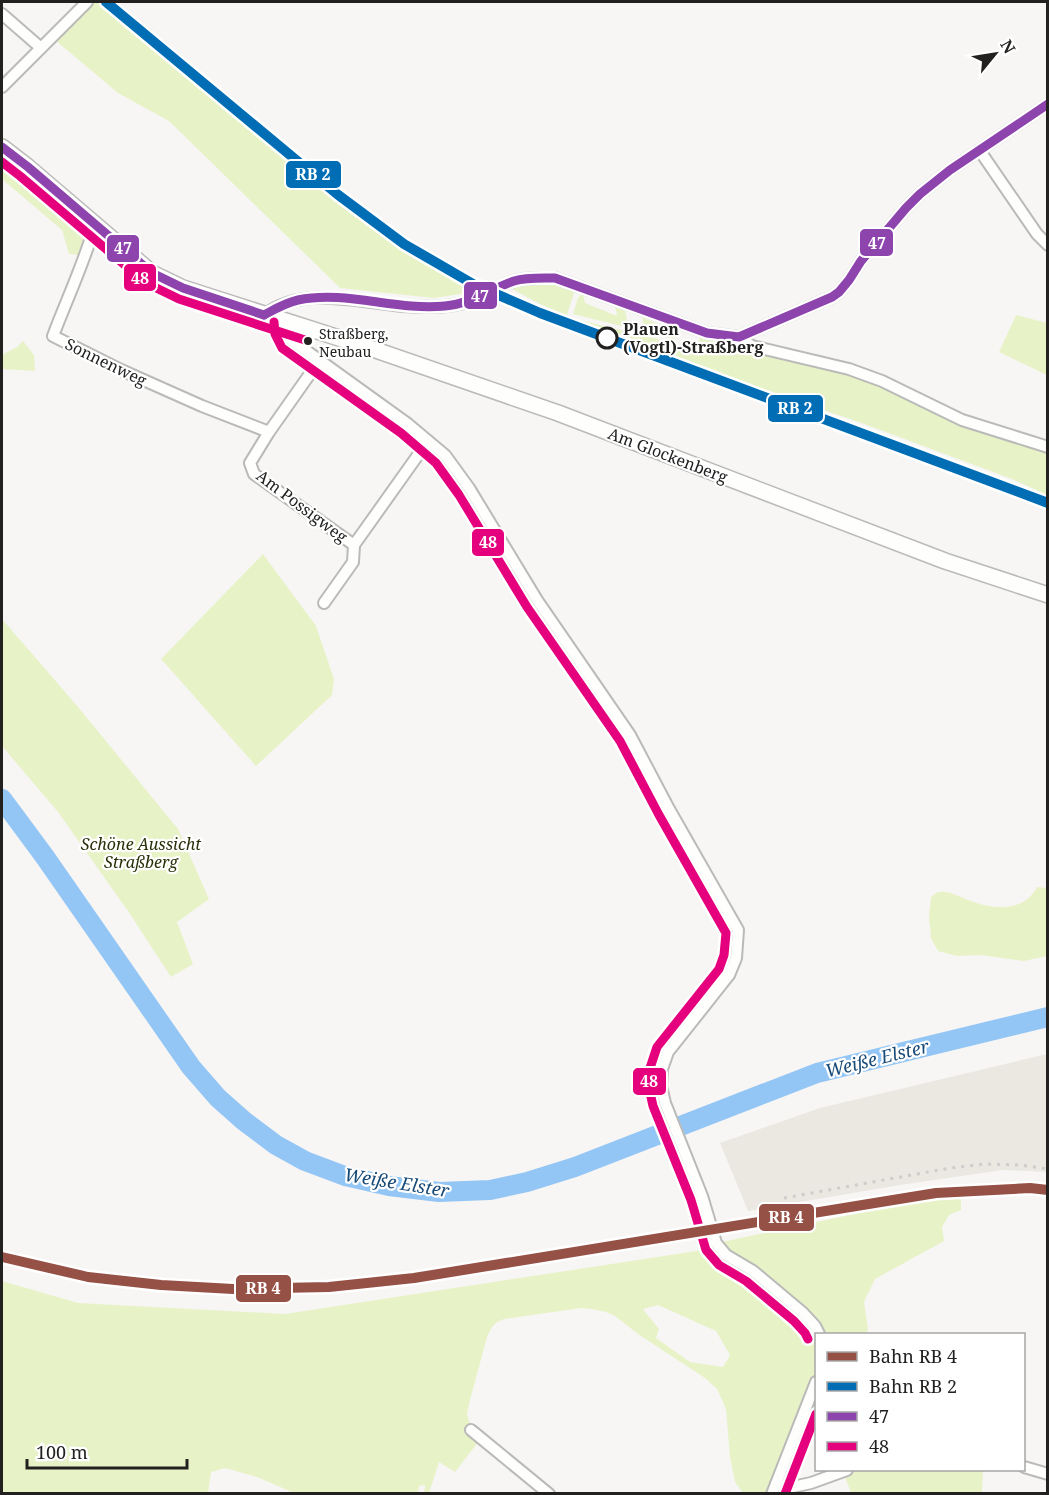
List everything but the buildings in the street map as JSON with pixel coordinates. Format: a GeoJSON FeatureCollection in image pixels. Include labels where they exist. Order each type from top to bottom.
{"type":"FeatureCollection","features":[{"type":"Feature","properties":{"kind":"main road","name":"Am Glockenberg"},"geometry":{"type":"LineString","coordinates":[[2,147],[152,273],[183,288],[364,346],[558,413],[945,561],[1047,595]]}},
{"type":"Feature","properties":{"kind":"street"},"geometry":{"type":"LineString","coordinates":[[2,87],[87,2]]}},
{"type":"Feature","properties":{"kind":"street"},"geometry":{"type":"LineString","coordinates":[[2,14],[41,48]]}},
{"type":"Feature","properties":{"kind":"street"},"geometry":{"type":"LineString","coordinates":[[739,337],[839,292],[861,261],[913,201],[950,170],[1047,104]]}},
{"type":"Feature","properties":{"kind":"street"},"geometry":{"type":"LineString","coordinates":[[980,151],[1047,245]]}},
{"type":"Feature","properties":{"kind":"street","name":"Sonnenweg"},"geometry":{"type":"LineString","coordinates":[[95,225],[87,254],[53,336],[192,402],[269,432]]}},
{"type":"Feature","properties":{"kind":"street"},"geometry":{"type":"LineString","coordinates":[[264,315],[284,303],[306,298],[330,297],[404,306],[454,305],[472,301],[514,281],[555,278],[707,333],[739,337],[752,346],[849,369],[882,381],[962,420],[1047,447]]}},
{"type":"Feature","properties":{"kind":"street"},"geometry":{"type":"LineString","coordinates":[[286,321],[291,339],[408,424],[445,455],[469,488],[537,600],[630,735],[738,930],[736,958],[729,975],[668,1052],[662,1069],[661,1086],[665,1103],[702,1196],[716,1243],[726,1255],[753,1271],[802,1312],[818,1333]]}},
{"type":"Feature","properties":{"kind":"street","name":"Am Possigweg"},"geometry":{"type":"LineString","coordinates":[[319,361],[250,463],[254,474],[354,545],[428,441]]}},
{"type":"Feature","properties":{"kind":"street"},"geometry":{"type":"LineString","coordinates":[[324,603],[353,562],[354,545]]}},
{"type":"Feature","properties":{"kind":"street"},"geometry":{"type":"LineString","coordinates":[[815,1385],[774,1489],[811,1483],[844,1471]]}},
{"type":"Feature","properties":{"kind":"street"},"geometry":{"type":"LineString","coordinates":[[471,1430],[549,1494]]}},
{"type":"Feature","properties":{"kind":"street"},"geometry":{"type":"LineString","coordinates":[[1025,1468],[1047,1474]]}},
{"type":"Feature","properties":{"kind":"shaded area"},"geometry":{"type":"Polygon","coordinates":[[[1047,1054],[1047,1172],[1003,1170],[748,1211],[720,1143],[820,1108],[1047,1054]]]}},
{"type":"Feature","properties":{"kind":"green space"},"geometry":{"type":"Polygon","coordinates":[[[94,2],[101,2],[334,197],[385,235],[473,292],[434,298],[340,288],[169,121],[118,93],[55,40],[94,2]]]}},
{"type":"Feature","properties":{"kind":"green space"},"geometry":{"type":"Polygon","coordinates":[[[2,154],[89,225],[78,255],[69,254],[62,230],[2,179],[2,154]]]}},
{"type":"Feature","properties":{"kind":"green space"},"geometry":{"type":"Polygon","coordinates":[[[544,283],[575,289],[567,315],[512,289],[528,284],[544,283]]]}},
{"type":"Feature","properties":{"kind":"green space"},"geometry":{"type":"Polygon","coordinates":[[[583,293],[585,303],[617,316],[615,306],[625,310],[627,320],[644,326],[642,317],[670,330],[675,337],[674,339],[573,314],[578,298],[583,293]]]}},
{"type":"Feature","properties":{"kind":"green space"},"geometry":{"type":"Polygon","coordinates":[[[1016,315],[1047,323],[1047,375],[999,352],[1016,315]]]}},
{"type":"Feature","properties":{"kind":"green space"},"geometry":{"type":"Polygon","coordinates":[[[580,320],[694,350],[700,338],[866,379],[962,425],[1047,453],[1047,495],[1012,479],[859,422],[721,376],[722,373],[580,320]]]}},
{"type":"Feature","properties":{"kind":"green space"},"geometry":{"type":"Polygon","coordinates":[[[23,341],[34,355],[35,371],[2,369],[2,355],[23,341]]]}},
{"type":"Feature","properties":{"kind":"green space"},"geometry":{"type":"Polygon","coordinates":[[[263,554],[316,626],[334,679],[332,695],[256,766],[161,659],[263,554]]]}},
{"type":"Feature","properties":{"kind":"green space","name":"Schöne Aussicht Straßberg"},"geometry":{"type":"Polygon","coordinates":[[[2,619],[178,829],[209,899],[177,922],[193,964],[171,977],[128,911],[58,812],[2,746],[2,619]]]}},
{"type":"Feature","properties":{"kind":"green space"},"geometry":{"type":"Polygon","coordinates":[[[1037,887],[1047,888],[1047,956],[1024,961],[981,955],[957,956],[938,951],[931,938],[929,917],[931,897],[936,893],[947,892],[980,904],[1008,907],[1025,901],[1037,887]]]}},
{"type":"Feature","properties":{"kind":"green space"},"geometry":{"type":"Polygon","coordinates":[[[961,1197],[961,1210],[949,1215],[942,1227],[944,1241],[875,1279],[864,1302],[866,1333],[815,1333],[815,1395],[767,1493],[743,1493],[735,1482],[730,1457],[726,1409],[717,1389],[705,1378],[615,1316],[606,1312],[581,1308],[504,1319],[497,1322],[487,1337],[467,1413],[470,1423],[477,1430],[555,1493],[479,1441],[455,1472],[439,1462],[429,1493],[424,1493],[425,1485],[419,1486],[418,1493],[294,1493],[257,1477],[225,1468],[211,1472],[208,1493],[2,1493],[2,1281],[78,1303],[285,1314],[703,1250],[722,1242],[906,1203],[961,1197]],[[658,1305],[643,1309],[659,1329],[656,1338],[690,1362],[723,1367],[730,1355],[716,1331],[658,1305]]]}},
{"type":"Feature","properties":{"kind":"green space"},"geometry":{"type":"Polygon","coordinates":[[[855,1471],[983,1471],[982,1493],[851,1493],[844,1474],[855,1471]]]}},
{"type":"Feature","properties":{"kind":"waterway","name":"Weiße Elster"},"geometry":{"type":"LineString","coordinates":[[2,799],[191,1067],[218,1098],[276,1145],[305,1161],[345,1176],[389,1186],[439,1192],[490,1190],[527,1182],[575,1167],[817,1073],[1048,1017]]}},
{"type":"Feature","properties":{"kind":"railway"},"geometry":{"type":"LineString","coordinates":[[784,1198],[950,1168],[985,1164],[1048,1169]]}},
{"type":"Feature","properties":{"kind":"transit line"},"geometry":{"type":"LineString","coordinates":[[106,2],[337,194],[404,244],[473,284],[540,313],[1048,503]]}},
{"type":"Feature","properties":{"kind":"transit line","name":"47"},"geometry":{"type":"LineString","coordinates":[[264,315],[298,300],[334,297],[408,306],[454,305],[519,280],[555,278],[707,333],[739,337],[839,292],[861,261],[920,194],[950,170],[1048,104]]}},
{"type":"Feature","properties":{"kind":"transit line","name":"47"},"geometry":{"type":"LineString","coordinates":[[2,147],[152,273],[183,288],[264,315]]}},
{"type":"Feature","properties":{"kind":"transit line","name":"48"},"geometry":{"type":"LineString","coordinates":[[2,162],[146,283],[179,299],[308,341]]}},
{"type":"Feature","properties":{"kind":"transit line","name":"48"},"geometry":{"type":"LineString","coordinates":[[274,322],[275,334],[282,348],[401,433],[436,463],[459,495],[527,607],[620,741],[726,933],[724,955],[719,969],[657,1047],[650,1068],[649,1088],[653,1106],[691,1200],[706,1250],[719,1265],[746,1281],[794,1321],[808,1339]]}},
{"type":"Feature","properties":{"kind":"transit line"},"geometry":{"type":"LineString","coordinates":[[2,1257],[88,1277],[161,1285],[233,1289],[329,1287],[414,1278],[936,1193],[1030,1188],[1048,1190]]}},
{"type":"Feature","properties":{"kind":"transit line","name":"48"},"geometry":{"type":"LineString","coordinates":[[785,1494],[815,1417]]}},
{"type":"Feature","properties":{"kind":"place","name":"Plauen (Vogtl)-Straßberg"},"geometry":{"type":"Point","coordinates":[607,338]}},
{"type":"Feature","properties":{"kind":"place","name":"Straßberg, Neubau"},"geometry":{"type":"Point","coordinates":[308,341]}}]}
